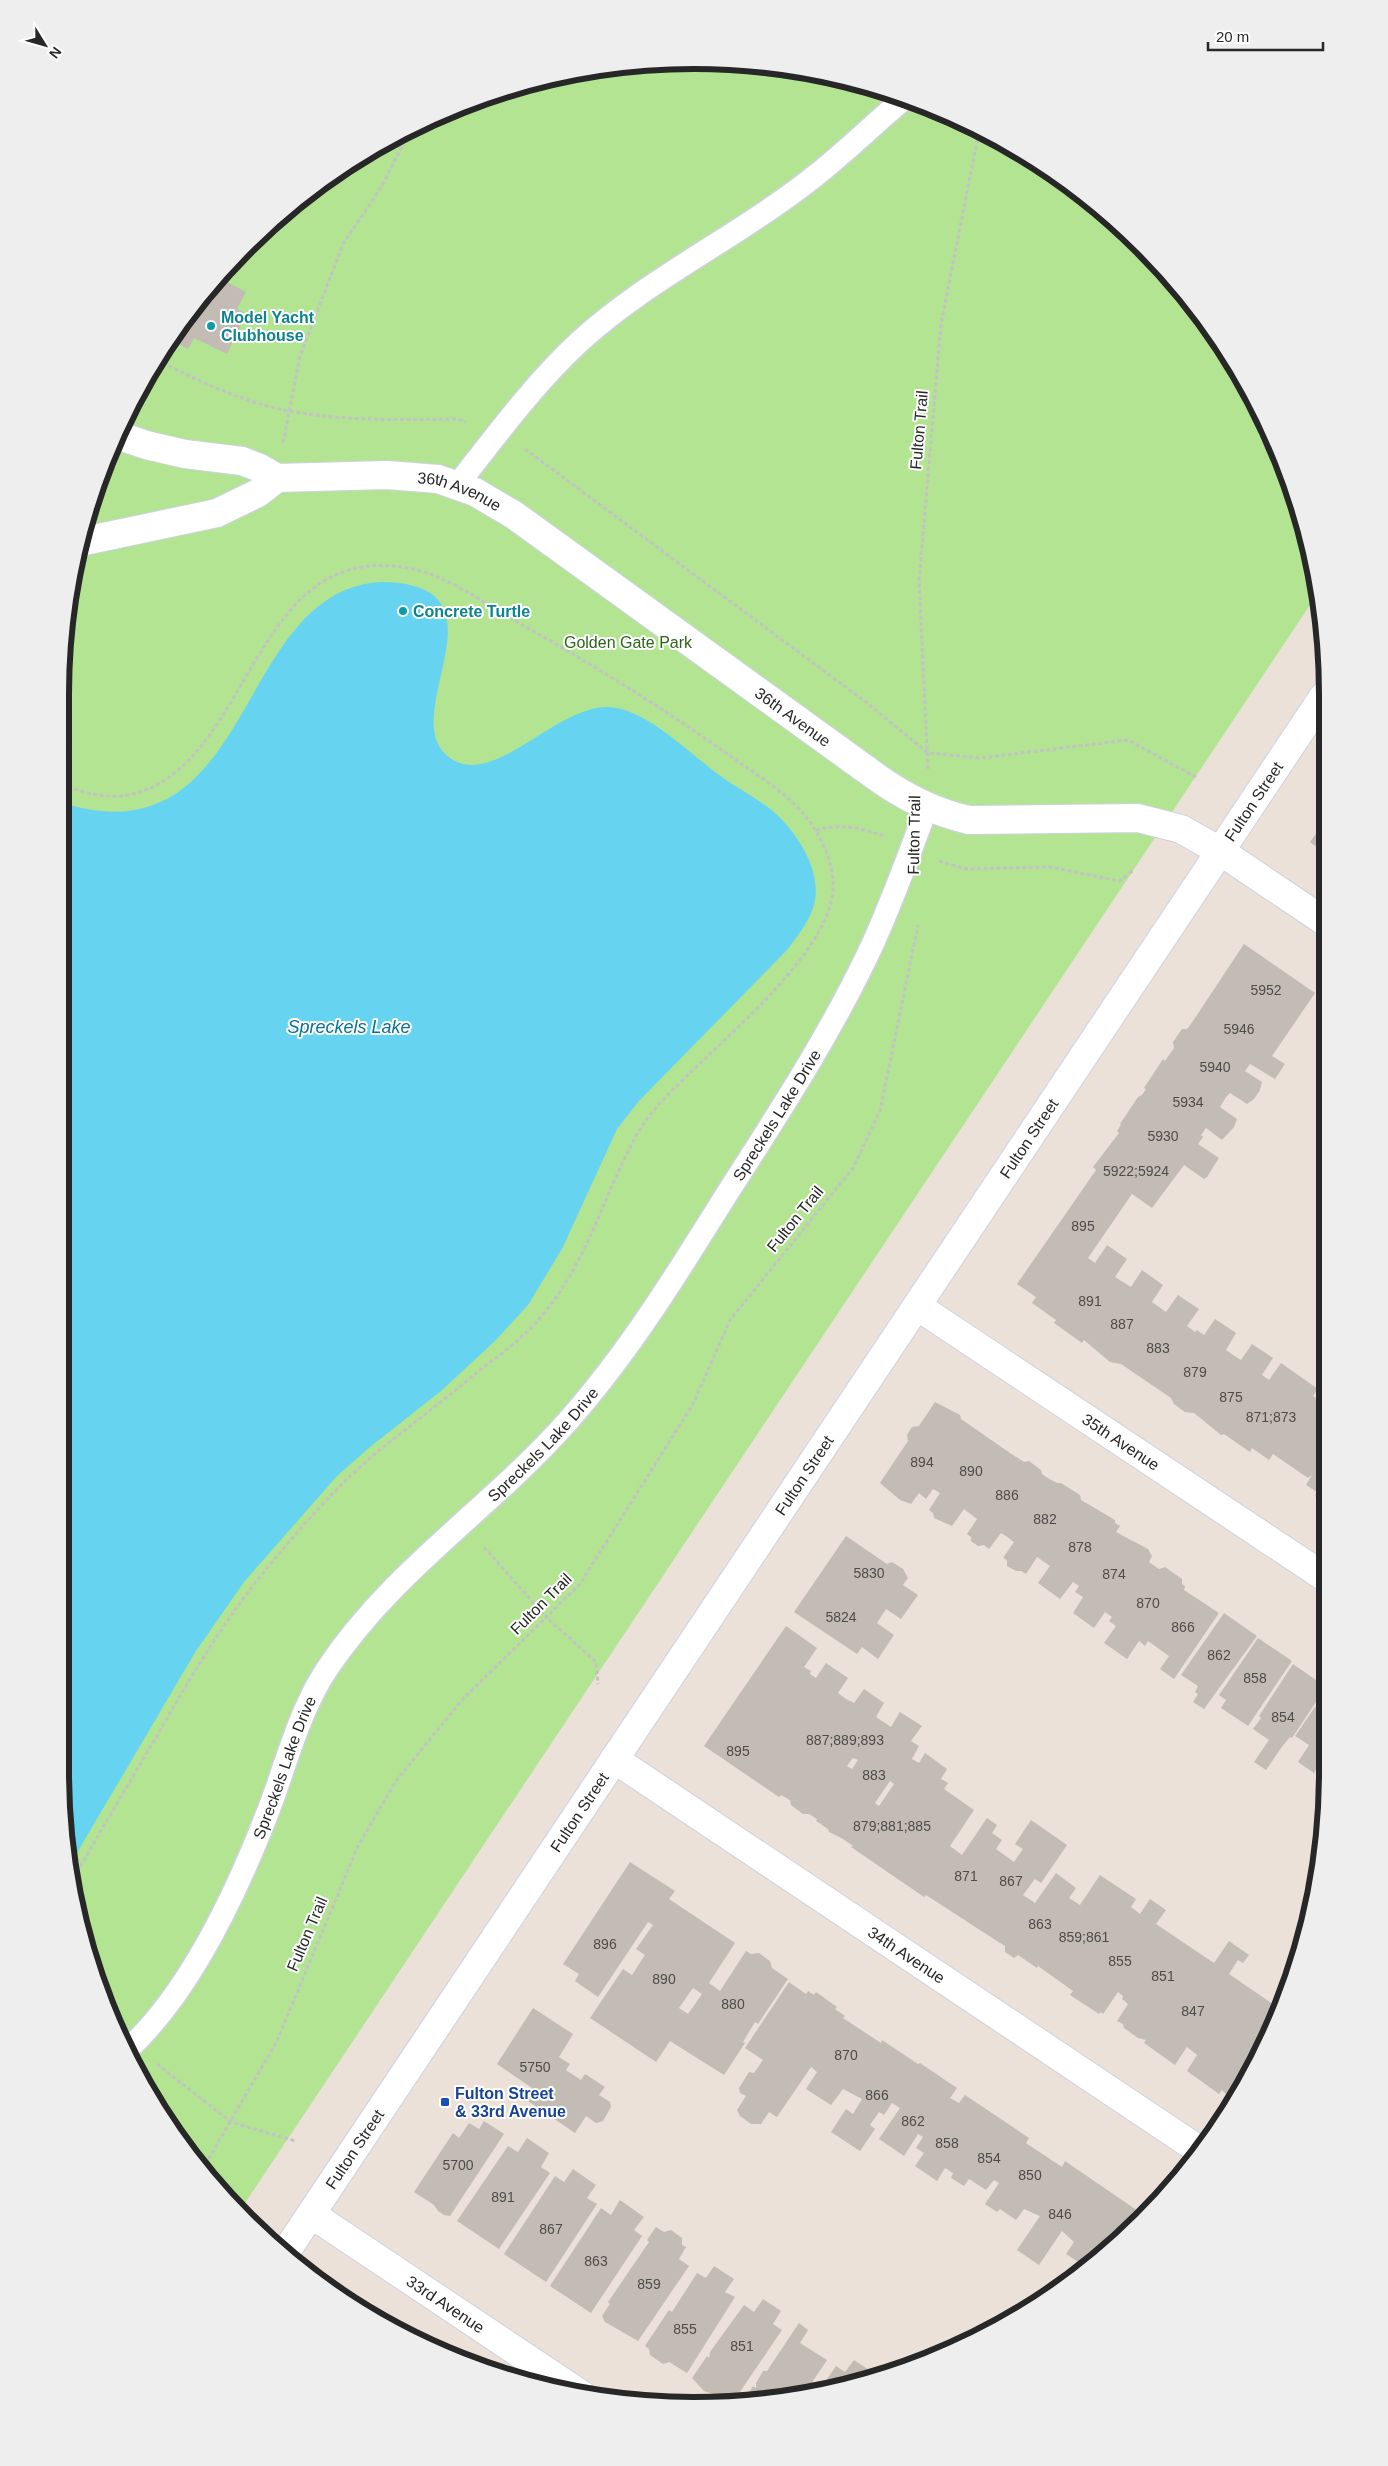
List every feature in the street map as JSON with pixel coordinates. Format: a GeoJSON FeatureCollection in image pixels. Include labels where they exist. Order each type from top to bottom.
{"type":"FeatureCollection","features":[{"type":"Feature","properties":{"kind":"street","name":"36th Avenue"},"geometry":{"type":"LineString","coordinates":[[124,437],[146,445],[185,454],[242,461],[260,468],[277,478],[387,476],[438,479],[458,484],[514,515],[875,776],[927,808],[968,820],[1138,818],[1180,829],[1220,851],[1319,918]]}},
{"type":"Feature","properties":{"kind":"street"},"geometry":{"type":"LineString","coordinates":[[88,540],[217,513],[258,493],[277,478]]}},
{"type":"Feature","properties":{"kind":"street","name":"Fulton Street"},"geometry":{"type":"LineString","coordinates":[[289,2248],[1319,703]]}},
{"type":"Feature","properties":{"kind":"street","name":"35th Avenue"},"geometry":{"type":"LineString","coordinates":[[917,1306],[1319,1573]]}},
{"type":"Feature","properties":{"kind":"street","name":"34th Avenue"},"geometry":{"type":"LineString","coordinates":[[614,1759],[1194,2147]]}},
{"type":"Feature","properties":{"kind":"street","name":"33rd Avenue"},"geometry":{"type":"LineString","coordinates":[[311,2214],[565,2383]]}},
{"type":"Feature","properties":{"kind":"lane"},"geometry":{"type":"LineString","coordinates":[[458,484],[550,371],[580,341],[631,302],[803,186],[899,103]]}},
{"type":"Feature","properties":{"kind":"lane","name":"Spreckels Lake Drive"},"geometry":{"type":"LineString","coordinates":[[131,2045],[177,1989],[222,1915],[247,1866],[302,1720],[324,1674],[353,1631],[390,1590],[461,1523],[500,1490],[563,1426],[629,1346],[653,1312],[781,1107],[843,1003],[892,901],[927,808]]}},
{"type":"Feature","properties":{"kind":"path","name":"Fulton Trail"},"geometry":{"type":"LineString","coordinates":[[927,808],[928,753],[918,581],[941,324],[978,137]]}},
{"type":"Feature","properties":{"kind":"path"},"geometry":{"type":"LineString","coordinates":[[277,478],[288,410],[300,356],[343,244],[382,186],[405,140]]}},
{"type":"Feature","properties":{"kind":"path"},"geometry":{"type":"LineString","coordinates":[[164,363],[219,390],[288,410],[348,419],[457,420],[501,431],[867,703],[928,753],[980,758],[1128,740],[1196,777]]}},
{"type":"Feature","properties":{"kind":"path"},"geometry":{"type":"LineString","coordinates":[[69,787],[88,794],[112,796],[138,793],[162,781],[184,764],[204,741],[272,633],[305,596],[331,577],[372,566],[395,566],[437,576],[545,637],[642,696],[775,789],[805,814],[816,830],[832,868],[833,887],[829,908],[810,945],[776,987],[646,1119],[627,1153],[579,1258],[541,1317],[515,1342],[379,1450],[349,1477],[240,1602],[174,1705],[77,1872]]}},
{"type":"Feature","properties":{"kind":"path"},"geometry":{"type":"LineString","coordinates":[[816,830],[841,826],[855,827],[882,836],[950,866],[966,869],[1050,867],[1119,881],[1134,870]]}},
{"type":"Feature","properties":{"kind":"path","name":"Fulton Trail"},"geometry":{"type":"LineString","coordinates":[[206,2163],[276,2042],[358,1846],[396,1781],[461,1701],[580,1584],[692,1404],[730,1320],[853,1168],[880,1111],[919,917]]}},
{"type":"Feature","properties":{"kind":"path"},"geometry":{"type":"LineString","coordinates":[[461,1523],[546,1617],[596,1662],[598,1684]]}},
{"type":"Feature","properties":{"kind":"path"},"geometry":{"type":"LineString","coordinates":[[135,2052],[231,2122],[296,2141]]}},
{"type":"Feature","properties":{"kind":"green space","name":"Golden Gate Park"},"geometry":{"type":"Polygon","coordinates":[[[653,70],[735,70],[776,74],[816,81],[856,90],[895,102],[971,133],[1041,174],[1075,198],[1136,252],[1190,313],[1214,347],[1255,417],[1286,493],[1298,532],[1312,602],[244,2205],[198,2153],[174,2119],[133,2049],[116,2011],[90,1934],[74,1854],[70,1813],[70,653],[74,612],[81,572],[90,532],[102,493],[133,417],[174,347],[198,313],[224,282],[252,252],[313,198],[381,153],[417,133],[455,116],[532,90],[612,74],[653,70]]]}},
{"type":"Feature","properties":{"kind":"water","name":"Spreckels Lake"},"geometry":{"type":"Polygon","coordinates":[[[381,582],[421,588],[441,604],[448,628],[434,714],[436,739],[450,758],[467,765],[486,763],[506,755],[568,718],[589,710],[609,707],[636,714],[662,730],[717,773],[769,808],[779,817],[806,853],[815,881],[816,895],[811,914],[787,950],[639,1101],[617,1129],[562,1249],[528,1305],[495,1341],[441,1391],[370,1447],[337,1476],[244,1582],[196,1651],[75,1857],[70,1813],[69,1772],[69,804],[126,811],[174,795],[210,762],[266,672],[296,629],[333,597],[381,582]]]}},
{"type":"Feature","properties":{"kind":"building","name":"Model Yacht Clubhouse"},"geometry":{"type":"Polygon","coordinates":[[[225,281],[246,292],[237,309],[246,314],[227,354],[194,338],[188,349],[177,343],[198,313],[225,281]]]}},
{"type":"Feature","properties":{"kind":"building"},"geometry":{"type":"Polygon","coordinates":[[[1319,830],[1319,849],[1310,842],[1319,830]]]}},
{"type":"Feature","properties":{"kind":"building"},"geometry":{"type":"Polygon","coordinates":[[[1244,944],[1315,993],[1272,1056],[1285,1064],[1275,1079],[1250,1064],[1245,1071],[1262,1082],[1260,1090],[1254,1099],[1247,1104],[1230,1093],[1220,1107],[1237,1119],[1234,1127],[1222,1140],[1206,1128],[1201,1135],[1203,1137],[1198,1144],[1219,1158],[1207,1177],[1204,1179],[1184,1165],[1152,1208],[1132,1194],[1088,1258],[1095,1263],[1107,1245],[1127,1259],[1115,1277],[1131,1287],[1142,1270],[1163,1285],[1152,1302],[1166,1312],[1178,1295],[1199,1309],[1187,1326],[1195,1332],[1197,1330],[1204,1335],[1215,1319],[1236,1333],[1226,1350],[1233,1355],[1241,1360],[1252,1344],[1273,1358],[1262,1375],[1269,1380],[1281,1363],[1318,1389],[1313,1396],[1319,1400],[1319,1499],[1315,1496],[1317,1492],[1306,1485],[1312,1475],[1308,1478],[1273,1454],[1269,1460],[1252,1448],[1250,1452],[1224,1434],[1221,1435],[1194,1413],[1185,1412],[1174,1404],[1171,1398],[1121,1364],[1110,1362],[1084,1340],[1082,1343],[1054,1323],[1056,1320],[1032,1303],[1036,1297],[1017,1284],[1096,1170],[1093,1167],[1119,1133],[1117,1131],[1120,1124],[1138,1097],[1146,1089],[1144,1088],[1163,1059],[1165,1061],[1174,1048],[1173,1042],[1182,1029],[1187,1029],[1244,944]]]}},
{"type":"Feature","properties":{"kind":"building"},"geometry":{"type":"Polygon","coordinates":[[[935,1402],[960,1415],[961,1419],[1010,1453],[1024,1462],[1029,1461],[1041,1470],[1042,1474],[1046,1477],[1061,1483],[1080,1495],[1081,1500],[1115,1520],[1115,1523],[1120,1526],[1116,1532],[1148,1549],[1152,1556],[1149,1562],[1159,1569],[1165,1567],[1182,1579],[1182,1584],[1185,1586],[1184,1590],[1219,1613],[1174,1679],[1160,1669],[1169,1656],[1148,1641],[1145,1646],[1139,1641],[1127,1659],[1104,1643],[1116,1626],[1109,1621],[1112,1617],[1105,1612],[1094,1628],[1073,1613],[1083,1597],[1075,1592],[1079,1586],[1073,1582],[1060,1599],[1038,1583],[1050,1566],[1037,1557],[1026,1574],[1007,1566],[1007,1560],[1003,1558],[1014,1542],[1006,1536],[1001,1533],[989,1549],[984,1545],[978,1546],[971,1541],[971,1537],[967,1534],[977,1519],[964,1509],[952,1526],[934,1518],[933,1513],[929,1510],[940,1493],[933,1489],[926,1499],[919,1493],[911,1504],[900,1500],[880,1483],[908,1441],[907,1435],[912,1427],[919,1426],[935,1402]]]}},
{"type":"Feature","properties":{"kind":"building"},"geometry":{"type":"Polygon","coordinates":[[[846,1536],[887,1564],[892,1562],[903,1569],[908,1578],[903,1585],[918,1595],[901,1619],[886,1609],[877,1623],[894,1635],[878,1659],[862,1647],[857,1654],[794,1612],[846,1536]]]}},
{"type":"Feature","properties":{"kind":"building"},"geometry":{"type":"Polygon","coordinates":[[[1224,1613],[1257,1636],[1204,1709],[1193,1702],[1198,1694],[1195,1692],[1198,1686],[1181,1675],[1224,1613]]]}},
{"type":"Feature","properties":{"kind":"building"},"geometry":{"type":"Polygon","coordinates":[[[786,1626],[817,1648],[804,1667],[811,1671],[810,1674],[816,1678],[826,1663],[848,1678],[838,1693],[846,1699],[854,1703],[864,1689],[884,1703],[876,1717],[891,1727],[900,1712],[922,1726],[911,1741],[919,1746],[912,1759],[919,1763],[925,1753],[947,1769],[941,1779],[948,1783],[944,1789],[974,1810],[950,1846],[962,1855],[987,1818],[997,1825],[992,1833],[1002,1840],[996,1849],[1014,1862],[1023,1849],[1015,1844],[1031,1820],[1067,1845],[1041,1883],[1035,1879],[1023,1895],[1035,1903],[1056,1873],[1076,1888],[1069,1898],[1080,1905],[1100,1875],[1136,1899],[1131,1907],[1140,1914],[1150,1899],[1166,1910],[1156,1924],[1214,1963],[1229,1941],[1249,1955],[1243,1963],[1238,1960],[1229,1974],[1274,2005],[1255,2049],[1228,2096],[1222,2090],[1219,2094],[1187,2071],[1197,2055],[1187,2047],[1175,2065],[1144,2043],[1146,2040],[1138,2038],[1124,2028],[1123,2024],[1117,2021],[1128,2004],[1118,1992],[1103,2014],[1101,2012],[1099,2014],[1070,1995],[1073,1991],[1038,1966],[1037,1968],[1018,1955],[1014,1958],[1005,1952],[1005,1946],[926,1895],[924,1897],[851,1847],[853,1846],[843,1839],[829,1832],[828,1829],[816,1821],[817,1819],[809,1814],[803,1814],[791,1805],[790,1800],[781,1795],[779,1797],[704,1746],[786,1626]],[[853,1758],[847,1766],[852,1769],[858,1760],[853,1758]],[[890,1781],[875,1803],[879,1806],[894,1784],[890,1781]]]}},
{"type":"Feature","properties":{"kind":"building"},"geometry":{"type":"Polygon","coordinates":[[[1258,1638],[1292,1661],[1248,1726],[1221,1708],[1226,1700],[1219,1695],[1258,1638]]]}},
{"type":"Feature","properties":{"kind":"building"},"geometry":{"type":"Polygon","coordinates":[[[1293,1664],[1319,1682],[1319,1698],[1292,1738],[1290,1737],[1281,1748],[1266,1770],[1254,1762],[1269,1740],[1253,1729],[1261,1718],[1259,1716],[1293,1664]]]}},
{"type":"Feature","properties":{"kind":"building"},"geometry":{"type":"Polygon","coordinates":[[[1315,1707],[1319,1710],[1319,1766],[1314,1773],[1298,1762],[1309,1745],[1295,1736],[1315,1707]]]}},
{"type":"Feature","properties":{"kind":"building"},"geometry":{"type":"Polygon","coordinates":[[[630,1862],[675,1891],[669,1899],[735,1943],[709,1983],[720,1991],[746,1951],[751,1954],[759,1953],[770,1961],[772,1968],[788,1979],[758,2024],[755,2022],[743,2042],[745,2043],[724,2075],[670,2041],[656,2062],[590,2018],[623,1969],[632,1975],[645,1955],[636,1949],[653,1925],[648,1922],[598,1997],[575,1981],[579,1974],[563,1964],[630,1862]],[[693,1988],[679,2008],[688,2014],[702,1994],[693,1988]]]}},
{"type":"Feature","properties":{"kind":"building"},"geometry":{"type":"Polygon","coordinates":[[[789,1982],[806,1994],[808,1991],[814,1995],[816,1992],[837,2007],[835,2009],[845,2016],[843,2018],[881,2043],[882,2040],[918,2064],[920,2063],[957,2088],[950,2098],[959,2103],[965,2095],[1029,2138],[1026,2143],[1062,2167],[1065,2161],[1138,2211],[1080,2263],[1066,2254],[1074,2242],[1062,2231],[1039,2265],[1017,2250],[1040,2216],[1024,2209],[1016,2220],[1000,2209],[997,2212],[985,2204],[999,2183],[994,2180],[986,2190],[969,2179],[964,2186],[951,2178],[953,2173],[945,2168],[937,2181],[915,2166],[924,2153],[916,2148],[923,2137],[918,2134],[904,2156],[879,2139],[900,2108],[892,2103],[884,2115],[879,2112],[870,2125],[875,2129],[860,2151],[831,2132],[846,2109],[853,2114],[862,2099],[843,2089],[831,2105],[806,2089],[817,2072],[811,2067],[777,2117],[769,2112],[761,2124],[751,2124],[740,2116],[737,2110],[746,2096],[740,2093],[739,2088],[749,2072],[754,2073],[763,2060],[745,2048],[789,1982]]]}},
{"type":"Feature","properties":{"kind":"building"},"geometry":{"type":"Polygon","coordinates":[[[533,2008],[573,2034],[559,2057],[570,2064],[566,2070],[581,2080],[585,2074],[605,2087],[599,2095],[610,2102],[611,2107],[603,2121],[596,2123],[586,2116],[575,2133],[525,2099],[532,2088],[497,2064],[533,2008]]]}},
{"type":"Feature","properties":{"kind":"building"},"geometry":{"type":"Polygon","coordinates":[[[484,2121],[504,2134],[450,2216],[444,2215],[434,2205],[414,2192],[453,2133],[459,2138],[469,2123],[479,2129],[484,2121]]]}},
{"type":"Feature","properties":{"kind":"building"},"geometry":{"type":"Polygon","coordinates":[[[527,2138],[549,2153],[541,2167],[550,2173],[499,2249],[457,2221],[508,2146],[518,2152],[527,2138]]]}},
{"type":"Feature","properties":{"kind":"building"},"geometry":{"type":"Polygon","coordinates":[[[573,2169],[596,2185],[587,2198],[597,2204],[546,2282],[504,2254],[555,2176],[564,2182],[573,2169]]]}},
{"type":"Feature","properties":{"kind":"building"},"geometry":{"type":"Polygon","coordinates":[[[620,2200],[644,2217],[634,2230],[642,2236],[591,2313],[550,2286],[601,2208],[611,2215],[620,2200]]]}},
{"type":"Feature","properties":{"kind":"building"},"geometry":{"type":"Polygon","coordinates":[[[656,2227],[664,2232],[671,2230],[682,2238],[682,2245],[686,2247],[679,2259],[689,2266],[638,2341],[605,2322],[602,2316],[610,2304],[608,2302],[649,2242],[647,2240],[656,2227]]]}},
{"type":"Feature","properties":{"kind":"building"},"geometry":{"type":"Polygon","coordinates":[[[714,2266],[734,2279],[725,2292],[735,2297],[687,2373],[669,2362],[663,2364],[650,2355],[649,2349],[645,2346],[669,2310],[672,2312],[697,2273],[706,2278],[714,2266]]]}},
{"type":"Feature","properties":{"kind":"building"},"geometry":{"type":"Polygon","coordinates":[[[763,2299],[781,2311],[773,2324],[782,2330],[737,2396],[718,2396],[704,2391],[692,2378],[707,2356],[709,2358],[710,2352],[744,2305],[754,2312],[763,2299]]]}},
{"type":"Feature","properties":{"kind":"building"},"geometry":{"type":"Polygon","coordinates":[[[799,2323],[808,2330],[800,2343],[827,2360],[810,2386],[748,2395],[753,2386],[756,2388],[756,2383],[763,2371],[767,2371],[799,2323]]]}},
{"type":"Feature","properties":{"kind":"building"},"geometry":{"type":"Polygon","coordinates":[[[854,2360],[871,2371],[824,2383],[836,2366],[845,2372],[854,2360]]]}},
{"type":"Feature","properties":{"kind":"place","name":"Model Yacht Clubhouse"},"geometry":{"type":"Point","coordinates":[211,326]}},
{"type":"Feature","properties":{"kind":"place","name":"Concrete Turtle"},"geometry":{"type":"Point","coordinates":[403,611]}},
{"type":"Feature","properties":{"kind":"place","name":"Fulton Street & 33rd Avenue"},"geometry":{"type":"Point","coordinates":[445,2102]}}]}
